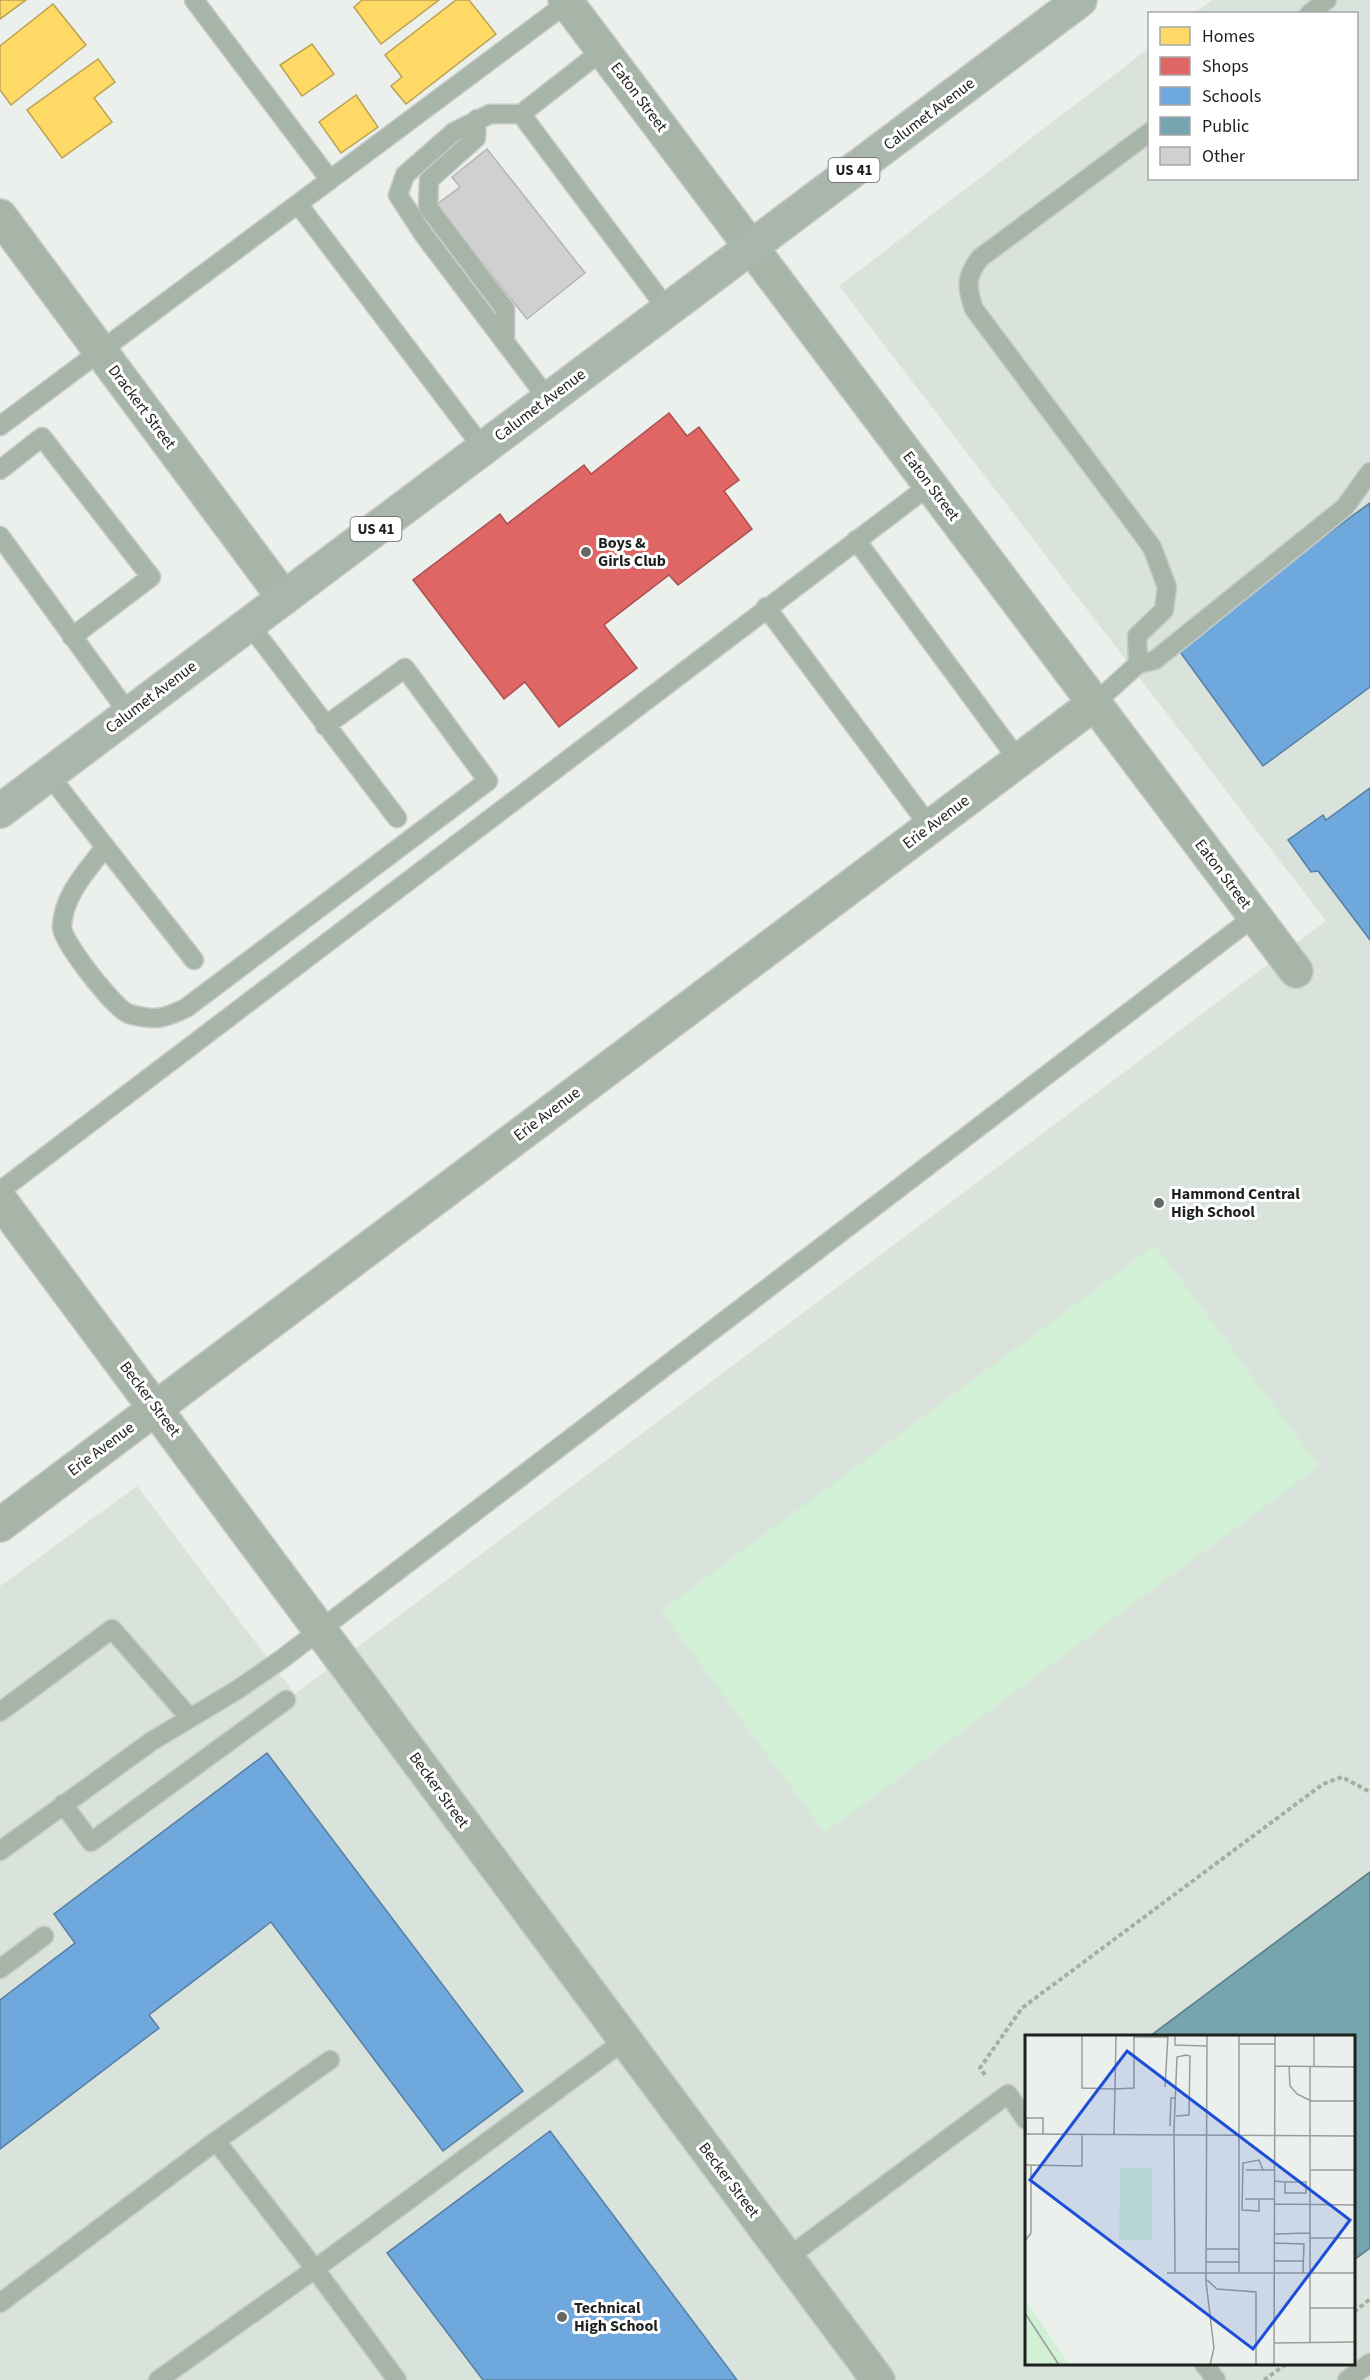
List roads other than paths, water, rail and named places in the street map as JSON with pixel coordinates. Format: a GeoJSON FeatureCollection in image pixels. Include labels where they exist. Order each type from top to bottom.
{"type":"FeatureCollection","features":[{"type":"Feature","properties":{"kind":"main road","name":"Calumet Avenue"},"geometry":{"type":"LineString","coordinates":[[0,811],[1080,0]]}},
{"type":"Feature","properties":{"kind":"street","name":"Eaton Street"},"geometry":{"type":"LineString","coordinates":[[568,1],[1296,972]]}},
{"type":"Feature","properties":{"kind":"street","name":"Drackert Street"},"geometry":{"type":"LineString","coordinates":[[0,216],[284,598]]}},
{"type":"Feature","properties":{"kind":"street","name":"Erie Avenue"},"geometry":{"type":"LineString","coordinates":[[0,1525],[1095,703]]}},
{"type":"Feature","properties":{"kind":"street","name":"Becker Street"},"geometry":{"type":"LineString","coordinates":[[0,1200],[878,2380]]}},
{"type":"Feature","properties":{"kind":"lane"},"geometry":{"type":"LineString","coordinates":[[194,0],[330,180]]}},
{"type":"Feature","properties":{"kind":"lane"},"geometry":{"type":"LineString","coordinates":[[1312,12],[1327,0]]}},
{"type":"Feature","properties":{"kind":"lane"},"geometry":{"type":"LineString","coordinates":[[0,426],[568,1]]}},
{"type":"Feature","properties":{"kind":"lane"},"geometry":{"type":"LineString","coordinates":[[548,399],[424,235],[398,195],[405,175],[454,132],[490,114],[521,114],[603,50]]}},
{"type":"Feature","properties":{"kind":"lane"},"geometry":{"type":"LineString","coordinates":[[521,114],[668,309]]}},
{"type":"Feature","properties":{"kind":"lane"},"geometry":{"type":"LineString","coordinates":[[477,119],[476,138],[429,180],[428,207],[505,309],[505,342]]}},
{"type":"Feature","properties":{"kind":"lane"},"geometry":{"type":"LineString","coordinates":[[1138,664],[1137,636],[1164,610],[1167,586],[1152,547],[974,309],[967,290],[969,272],[980,258],[1148,133]]}},
{"type":"Feature","properties":{"kind":"lane"},"geometry":{"type":"LineString","coordinates":[[298,204],[483,448]]}},
{"type":"Feature","properties":{"kind":"lane"},"geometry":{"type":"LineString","coordinates":[[0,470],[42,437],[152,577],[72,637]]}},
{"type":"Feature","properties":{"kind":"lane"},"geometry":{"type":"LineString","coordinates":[[1095,703],[1138,664],[1155,660],[1345,507],[1370,472]]}},
{"type":"Feature","properties":{"kind":"lane"},"geometry":{"type":"LineString","coordinates":[[0,1191],[766,607],[930,485]]}},
{"type":"Feature","properties":{"kind":"lane"},"geometry":{"type":"LineString","coordinates":[[0,536],[129,714]]}},
{"type":"Feature","properties":{"kind":"lane"},"geometry":{"type":"LineString","coordinates":[[855,540],[1018,761]]}},
{"type":"Feature","properties":{"kind":"lane"},"geometry":{"type":"LineString","coordinates":[[766,607],[930,827]]}},
{"type":"Feature","properties":{"kind":"lane"},"geometry":{"type":"LineString","coordinates":[[249,624],[397,818]]}},
{"type":"Feature","properties":{"kind":"lane"},"geometry":{"type":"LineString","coordinates":[[105,847],[69,895],[62,928],[69,946],[126,1013],[161,1020],[186,1008],[488,781],[405,668],[325,726]]}},
{"type":"Feature","properties":{"kind":"lane"},"geometry":{"type":"LineString","coordinates":[[49,775],[194,960]]}},
{"type":"Feature","properties":{"kind":"lane"},"geometry":{"type":"LineString","coordinates":[[0,1851],[63,1804],[189,1717],[237,1690],[320,1629],[1255,916]]}},
{"type":"Feature","properties":{"kind":"lane"},"geometry":{"type":"LineString","coordinates":[[0,1712],[112,1629],[189,1717]]}},
{"type":"Feature","properties":{"kind":"lane"},"geometry":{"type":"LineString","coordinates":[[63,1804],[91,1842],[286,1700]]}},
{"type":"Feature","properties":{"kind":"lane"},"geometry":{"type":"LineString","coordinates":[[0,1969],[44,1936]]}},
{"type":"Feature","properties":{"kind":"lane"},"geometry":{"type":"LineString","coordinates":[[158,2380],[315,2269],[625,2040]]}},
{"type":"Feature","properties":{"kind":"lane"},"geometry":{"type":"LineString","coordinates":[[0,2303],[216,2141],[330,2060]]}},
{"type":"Feature","properties":{"kind":"lane"},"geometry":{"type":"LineString","coordinates":[[787,2258],[1008,2094],[1025,2119]]}},
{"type":"Feature","properties":{"kind":"lane"},"geometry":{"type":"LineString","coordinates":[[216,2141],[397,2380]]}},
{"type":"Feature","properties":{"kind":"lane"},"geometry":{"type":"LineString","coordinates":[[1347,2380],[1370,2363]]}},
{"type":"Feature","properties":{"kind":"lane"},"geometry":{"type":"LineString","coordinates":[[1205,2365],[1216,2380]]}},
{"type":"Feature","properties":{"kind":"place","name":"Boys & Girls Club"},"geometry":{"type":"Point","coordinates":[586,552]}},
{"type":"Feature","properties":{"kind":"place","name":"Hammond Central High School"},"geometry":{"type":"Point","coordinates":[1159,1203]}},
{"type":"Feature","properties":{"kind":"place","name":"Technical High School"},"geometry":{"type":"Point","coordinates":[562,2317]}}]}
